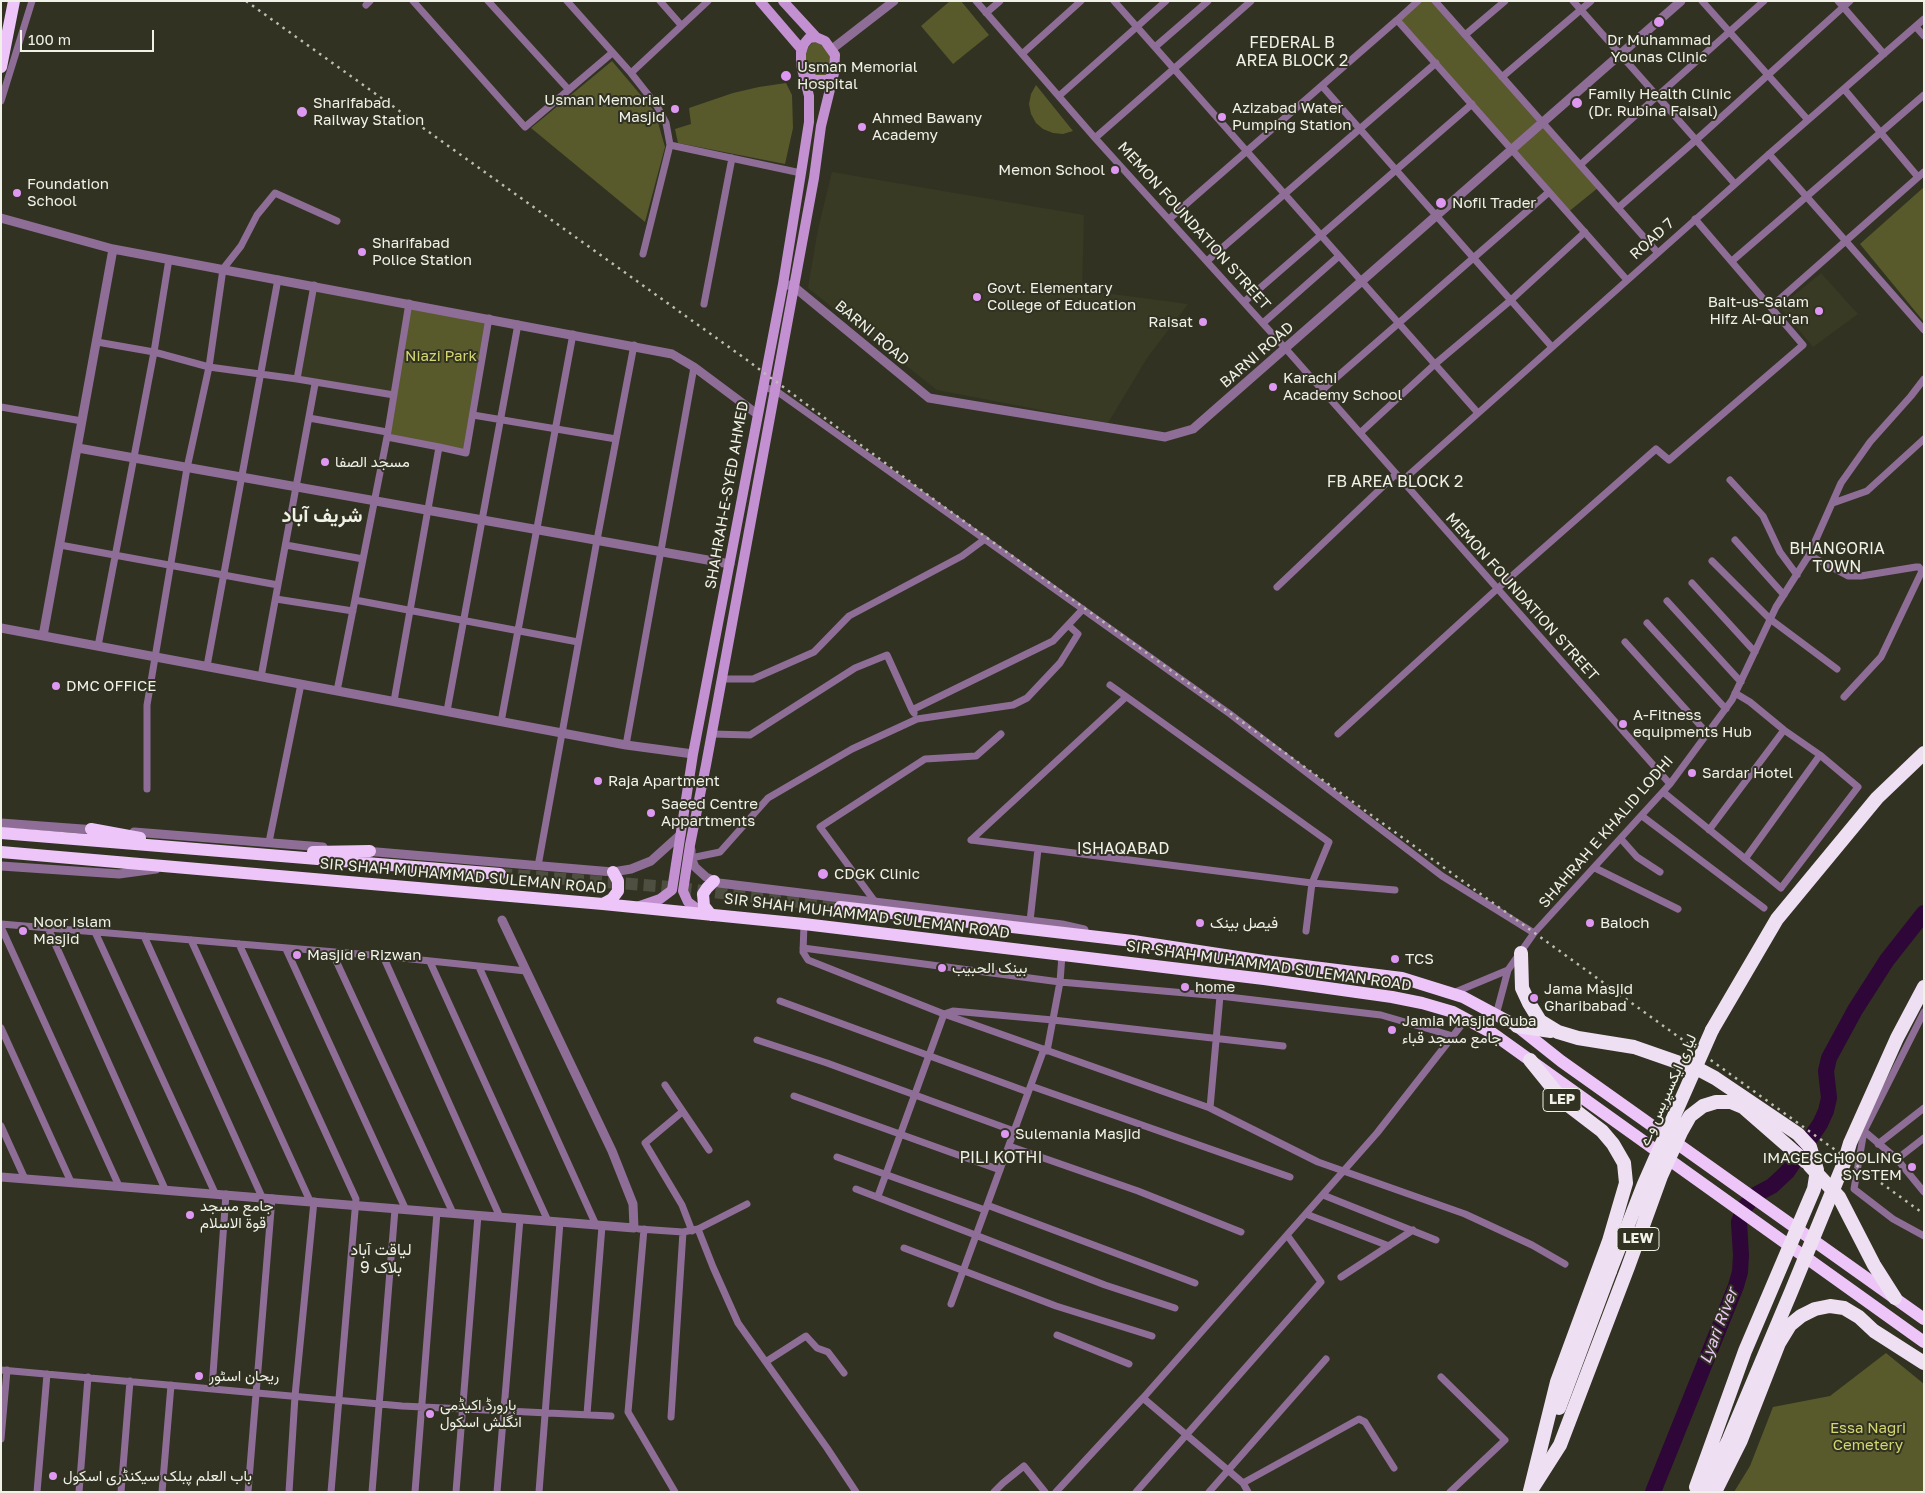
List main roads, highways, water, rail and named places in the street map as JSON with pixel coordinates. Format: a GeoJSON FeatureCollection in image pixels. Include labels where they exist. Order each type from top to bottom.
{"type":"FeatureCollection","features":[{"type":"Feature","properties":{"kind":"highway"},"geometry":{"type":"LineString","coordinates":[[1,67],[14,1]]}},
{"type":"Feature","properties":{"kind":"highway","name":"لیاری ایکسپریس وے"},"geometry":{"type":"LineString","coordinates":[[1530,1492],[1568,1381],[1613,1262],[1644,1184],[1712,1030],[1777,919],[1876,798],[1924,753]]}},
{"type":"Feature","properties":{"kind":"highway"},"geometry":{"type":"LineString","coordinates":[[91,829],[214,852]]}},
{"type":"Feature","properties":{"kind":"highway","name":"SIR SHAH MUHAMMAD SULEMAN ROAD"},"geometry":{"type":"LineString","coordinates":[[1,833],[500,874]]}},
{"type":"Feature","properties":{"kind":"highway"},"geometry":{"type":"LineString","coordinates":[[253,854],[370,851]]}},
{"type":"Feature","properties":{"kind":"highway","name":"SIR SHAH MUHAMMAD SULEMAN ROAD"},"geometry":{"type":"LineString","coordinates":[[1,852],[603,904],[804,924],[1264,979],[1392,997],[1453,1012],[1492,1033],[1924,1342]]}},
{"type":"Feature","properties":{"kind":"highway"},"geometry":{"type":"LineString","coordinates":[[603,904],[612,899],[618,891],[618,881],[613,872]]}},
{"type":"Feature","properties":{"kind":"highway"},"geometry":{"type":"LineString","coordinates":[[708,914],[704,906],[703,894],[714,881]]}},
{"type":"Feature","properties":{"kind":"highway","name":"SIR SHAH MUHAMMAD SULEMAN ROAD"},"geometry":{"type":"LineString","coordinates":[[840,907],[1133,941],[1264,961],[1402,978],[1452,993],[1478,1004],[1496,1016],[1517,1026],[1561,1061],[1924,1319]]}},
{"type":"Feature","properties":{"kind":"highway"},"geometry":{"type":"LineString","coordinates":[[1520,953],[1522,988],[1529,1003],[1540,1021],[1558,1032]]}},
{"type":"Feature","properties":{"kind":"highway"},"geometry":{"type":"LineString","coordinates":[[1703,1492],[1729,1439],[1791,1292],[1844,1163],[1850,1142],[1897,1038],[1924,987]]}},
{"type":"Feature","properties":{"kind":"highway"},"geometry":{"type":"LineString","coordinates":[[1467,1018],[1478,1004]]}},
{"type":"Feature","properties":{"kind":"highway"},"geometry":{"type":"LineString","coordinates":[[1517,1026],[1634,1047],[1700,1070],[1798,1134],[1810,1147],[1817,1164],[1814,1189],[1745,1351],[1695,1492]]}},
{"type":"Feature","properties":{"kind":"highway","name":"LEP"},"geometry":{"type":"LineString","coordinates":[[1530,1060],[1564,1102],[1602,1131]]}},
{"type":"Feature","properties":{"kind":"highway","name":"LEW"},"geometry":{"type":"LineString","coordinates":[[1530,1492],[1560,1445],[1625,1276],[1652,1199],[1680,1132],[1690,1116],[1703,1106],[1716,1102],[1731,1102],[1743,1107],[1806,1162],[1840,1197],[1874,1266],[1895,1298]]}},
{"type":"Feature","properties":{"kind":"highway","name":"LEW"},"geometry":{"type":"LineString","coordinates":[[1530,1492],[1557,1382],[1609,1241],[1626,1183],[1624,1163],[1613,1144],[1602,1131]]}},
{"type":"Feature","properties":{"kind":"highway"},"geometry":{"type":"LineString","coordinates":[[1715,1492],[1741,1440],[1779,1343],[1790,1325],[1801,1316],[1815,1309],[1830,1306],[1844,1308],[1859,1317],[1874,1331],[1924,1363]]}},
{"type":"Feature","properties":{"kind":"main road"},"geometry":{"type":"LineString","coordinates":[[760,1],[802,50]]}},
{"type":"Feature","properties":{"kind":"main road"},"geometry":{"type":"LineString","coordinates":[[783,1],[816,37],[825,41],[832,49],[836,63],[834,73],[828,80],[815,80],[810,77],[801,65],[802,50],[809,38],[816,37]]}},
{"type":"Feature","properties":{"kind":"main road","name":"SHAHRAH-E-SYED AHMED"},"geometry":{"type":"LineString","coordinates":[[636,907],[660,899],[672,890],[693,754],[783,284],[802,173],[809,122],[809,96],[801,65]]}},
{"type":"Feature","properties":{"kind":"main road","name":"SHAHRAH-E-SYED AHMED"},"geometry":{"type":"LineString","coordinates":[[708,914],[688,902],[683,891],[814,178],[821,126],[834,73]]}},
{"type":"Feature","properties":{"kind":"waterway","name":"Lyari River"},"geometry":{"type":"LineString","coordinates":[[1653,1492],[1736,1286],[1740,1272],[1741,1255],[1739,1222],[1744,1208],[1755,1195],[1772,1186],[1787,1172],[1820,1124],[1829,1098],[1826,1071],[1829,1058],[1855,1010],[1887,960],[1924,913]]}},
{"type":"Feature","properties":{"kind":"tunnel"},"geometry":{"type":"LineString","coordinates":[[500,874],[670,887],[840,907]]}},
{"type":"Feature","properties":{"kind":"railway"},"geometry":{"type":"LineString","coordinates":[[246,1],[747,360],[936,501],[1924,1214]]}},
{"type":"Feature","properties":{"kind":"place","name":"Dr Muhammad Younas Clinic"},"geometry":{"type":"Point","coordinates":[1659,22]}},
{"type":"Feature","properties":{"kind":"place","name":"Usman Memorial Hospital"},"geometry":{"type":"Point","coordinates":[786,76]}},
{"type":"Feature","properties":{"kind":"place","name":"Family Health Clinic (Dr. Rubina Faisal)"},"geometry":{"type":"Point","coordinates":[1577,103]}},
{"type":"Feature","properties":{"kind":"place","name":"Usman Memorial Masjid"},"geometry":{"type":"Point","coordinates":[675,109]}},
{"type":"Feature","properties":{"kind":"place","name":"Sharifabad Railway Station"},"geometry":{"type":"Point","coordinates":[302,112]}},
{"type":"Feature","properties":{"kind":"place","name":"Azizabad Water Pumping Station"},"geometry":{"type":"Point","coordinates":[1222,117]}},
{"type":"Feature","properties":{"kind":"place","name":"Ahmed Bawany Academy"},"geometry":{"type":"Point","coordinates":[862,127]}},
{"type":"Feature","properties":{"kind":"place","name":"Memon School"},"geometry":{"type":"Point","coordinates":[1115,170]}},
{"type":"Feature","properties":{"kind":"place","name":"Foundation School"},"geometry":{"type":"Point","coordinates":[17,193]}},
{"type":"Feature","properties":{"kind":"place","name":"Nofil Trader"},"geometry":{"type":"Point","coordinates":[1441,203]}},
{"type":"Feature","properties":{"kind":"place","name":"Sharifabad Police Station"},"geometry":{"type":"Point","coordinates":[362,252]}},
{"type":"Feature","properties":{"kind":"place","name":"Govt. Elementary College of Education"},"geometry":{"type":"Point","coordinates":[977,297]}},
{"type":"Feature","properties":{"kind":"place","name":"Bait-us-Salam Hifz Al-Qur'an"},"geometry":{"type":"Point","coordinates":[1819,311]}},
{"type":"Feature","properties":{"kind":"place","name":"Raisat"},"geometry":{"type":"Point","coordinates":[1203,322]}},
{"type":"Feature","properties":{"kind":"place","name":"Karachi Academy School"},"geometry":{"type":"Point","coordinates":[1273,387]}},
{"type":"Feature","properties":{"kind":"place","name":"مسجد الصفا"},"geometry":{"type":"Point","coordinates":[325,462]}},
{"type":"Feature","properties":{"kind":"place","name":"DMC OFFICE"},"geometry":{"type":"Point","coordinates":[56,686]}},
{"type":"Feature","properties":{"kind":"place","name":"A-Fitness equipments Hub"},"geometry":{"type":"Point","coordinates":[1623,724]}},
{"type":"Feature","properties":{"kind":"place","name":"Sardar Hotel"},"geometry":{"type":"Point","coordinates":[1692,773]}},
{"type":"Feature","properties":{"kind":"place","name":"Raja Apartment"},"geometry":{"type":"Point","coordinates":[598,781]}},
{"type":"Feature","properties":{"kind":"place","name":"Saeed Centre Appartments"},"geometry":{"type":"Point","coordinates":[651,813]}},
{"type":"Feature","properties":{"kind":"place","name":"CDGK Clinic"},"geometry":{"type":"Point","coordinates":[823,874]}},
{"type":"Feature","properties":{"kind":"place","name":"فیصل بینک"},"geometry":{"type":"Point","coordinates":[1200,923]}},
{"type":"Feature","properties":{"kind":"place","name":"Baloch"},"geometry":{"type":"Point","coordinates":[1590,923]}},
{"type":"Feature","properties":{"kind":"place","name":"Noor Islam Masjid"},"geometry":{"type":"Point","coordinates":[23,931]}},
{"type":"Feature","properties":{"kind":"place","name":"Masjid e Rizwan"},"geometry":{"type":"Point","coordinates":[297,955]}},
{"type":"Feature","properties":{"kind":"place","name":"TCS"},"geometry":{"type":"Point","coordinates":[1395,959]}},
{"type":"Feature","properties":{"kind":"place","name":"بينک الحبيب"},"geometry":{"type":"Point","coordinates":[942,968]}},
{"type":"Feature","properties":{"kind":"place","name":"home"},"geometry":{"type":"Point","coordinates":[1185,987]}},
{"type":"Feature","properties":{"kind":"place","name":"Jama Masjid Gharibabad"},"geometry":{"type":"Point","coordinates":[1534,998]}},
{"type":"Feature","properties":{"kind":"place","name":"Jamia Masjid Quba جامع مسجد قباء"},"geometry":{"type":"Point","coordinates":[1392,1030]}},
{"type":"Feature","properties":{"kind":"place","name":"Sulemania Masjid"},"geometry":{"type":"Point","coordinates":[1005,1134]}},
{"type":"Feature","properties":{"kind":"place","name":"IMAGE SCHOOLING SYSTEM"},"geometry":{"type":"Point","coordinates":[1912,1167]}},
{"type":"Feature","properties":{"kind":"place","name":"جامع مسجد قوۃ الاسلام"},"geometry":{"type":"Point","coordinates":[190,1215]}},
{"type":"Feature","properties":{"kind":"place","name":"ریحان اسٹور"},"geometry":{"type":"Point","coordinates":[199,1376]}},
{"type":"Feature","properties":{"kind":"place","name":"ہارورڈ اکیڈمی انگلش اسکول"},"geometry":{"type":"Point","coordinates":[430,1414]}},
{"type":"Feature","properties":{"kind":"place","name":"باب العلم پبلک سیکنڈری اسکول"},"geometry":{"type":"Point","coordinates":[53,1476]}},
{"type":"Feature","properties":{"kind":"district","name":"FEDERAL B AREA BLOCK 2"},"geometry":{"type":"Point","coordinates":[1292,52]}},
{"type":"Feature","properties":{"kind":"district","name":"FB AREA BLOCK 2"},"geometry":{"type":"Point","coordinates":[1395,482]}},
{"type":"Feature","properties":{"kind":"district","name":"شريف آباد"},"geometry":{"type":"Point","coordinates":[322,516]}},
{"type":"Feature","properties":{"kind":"district","name":"BHANGORIA TOWN"},"geometry":{"type":"Point","coordinates":[1837,558]}},
{"type":"Feature","properties":{"kind":"district","name":"ISHAQABAD"},"geometry":{"type":"Point","coordinates":[1123,849]}},
{"type":"Feature","properties":{"kind":"district","name":"PILI KOTHI"},"geometry":{"type":"Point","coordinates":[1001,1158]}},
{"type":"Feature","properties":{"kind":"district","name":"لیاقت آباد بلاک 9"},"geometry":{"type":"Point","coordinates":[381,1259]}},
{"type":"Feature","properties":{"kind":"park label","name":"Niazi Park"},"geometry":{"type":"Point","coordinates":[441,356]}},
{"type":"Feature","properties":{"kind":"park label","name":"Essa Nagri Cemetery"},"geometry":{"type":"Point","coordinates":[1868,1436]}}]}
